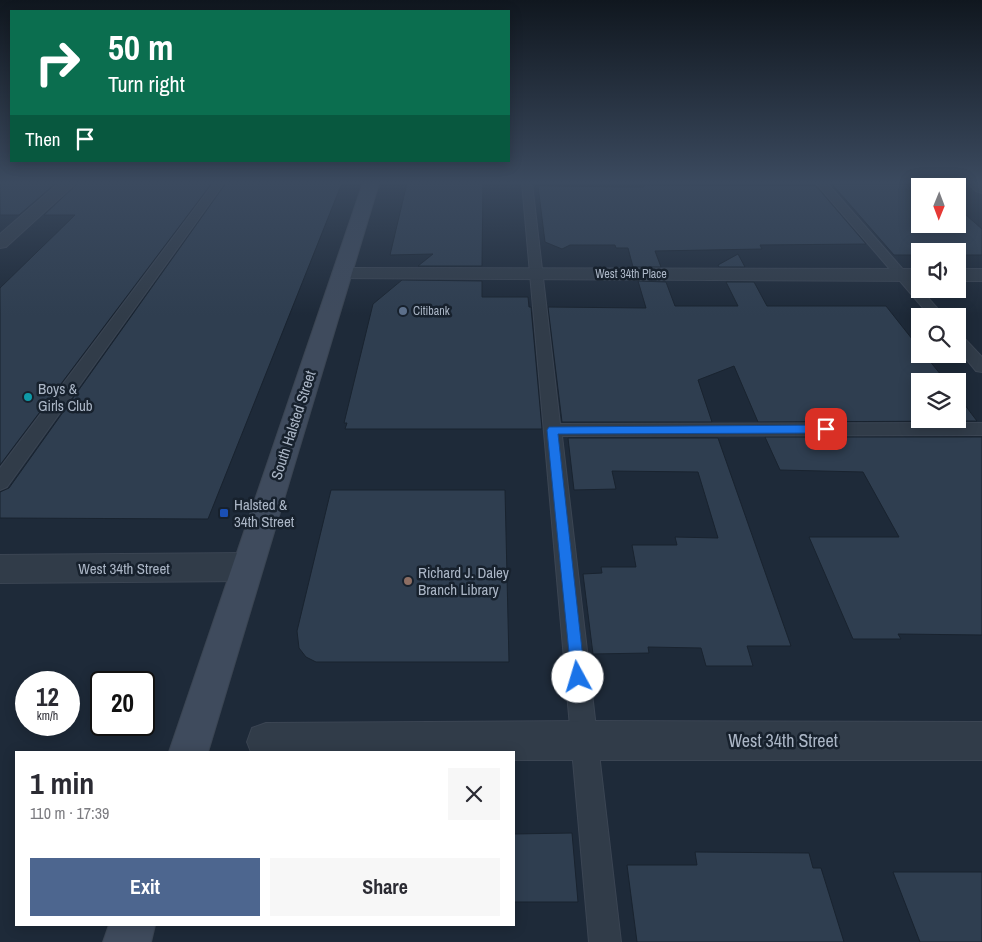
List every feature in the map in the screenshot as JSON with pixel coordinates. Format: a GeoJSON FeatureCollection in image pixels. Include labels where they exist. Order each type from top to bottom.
{"type":"FeatureCollection","features":[{"type":"Feature","properties":{"kind":"main road","name":"South Halsted Street"},"geometry":{"type":"LineString","coordinates":[[188,751],[357,227]]}},
{"type":"Feature","properties":{"kind":"main road"},"geometry":{"type":"LineString","coordinates":[[127,942],[132,926]]}},
{"type":"Feature","properties":{"kind":"street"},"geometry":{"type":"LineString","coordinates":[[0,243],[18,227]]}},
{"type":"Feature","properties":{"kind":"street","name":"West 34th Place"},"geometry":{"type":"LineString","coordinates":[[342,274],[911,275]]}},
{"type":"Feature","properties":{"kind":"street"},"geometry":{"type":"LineString","coordinates":[[966,275],[982,275]]}},
{"type":"Feature","properties":{"kind":"street","name":"West 34th Street"},"geometry":{"type":"LineString","coordinates":[[0,569],[248,567]]}},
{"type":"Feature","properties":{"kind":"street","name":"West 34th Street"},"geometry":{"type":"LineString","coordinates":[[266,742],[584,740],[982,741]]}},
{"type":"Feature","properties":{"kind":"lane"},"geometry":{"type":"LineString","coordinates":[[0,482],[186,227]]}},
{"type":"Feature","properties":{"kind":"lane"},"geometry":{"type":"LineString","coordinates":[[531,227],[605,942]]}},
{"type":"Feature","properties":{"kind":"lane"},"geometry":{"type":"LineString","coordinates":[[859,227],[930,308]]}},
{"type":"Feature","properties":{"kind":"lane"},"geometry":{"type":"LineString","coordinates":[[966,349],[982,368]]}},
{"type":"Feature","properties":{"kind":"lane"},"geometry":{"type":"LineString","coordinates":[[552,430],[982,429]]}},
{"type":"Feature","properties":{"kind":"building"},"geometry":{"type":"Polygon","coordinates":[[[63,227],[179,227],[0,465],[0,288],[63,227]]]}},
{"type":"Feature","properties":{"kind":"building"},"geometry":{"type":"Polygon","coordinates":[[[195,227],[324,227],[208,519],[0,518],[0,492],[9,488],[195,227]]]}},
{"type":"Feature","properties":{"kind":"building"},"geometry":{"type":"Polygon","coordinates":[[[397,227],[482,227],[482,266],[418,266],[433,254],[390,255],[397,227]]]}},
{"type":"Feature","properties":{"kind":"building"},"geometry":{"type":"Polygon","coordinates":[[[543,227],[851,227],[866,244],[760,245],[762,249],[655,251],[661,267],[633,267],[628,248],[616,248],[615,245],[570,245],[562,249],[545,242],[543,227]]]}},
{"type":"Feature","properties":{"kind":"building"},"geometry":{"type":"Polygon","coordinates":[[[870,227],[911,227],[911,233],[966,233],[966,227],[980,227],[982,229],[982,255],[966,255],[966,243],[911,243],[911,255],[894,255],[870,227]]]}},
{"type":"Feature","properties":{"kind":"building"},"geometry":{"type":"Polygon","coordinates":[[[738,254],[745,267],[719,267],[718,265],[738,254]]]}},
{"type":"Feature","properties":{"kind":"building"},"geometry":{"type":"Polygon","coordinates":[[[402,280],[482,281],[482,297],[528,297],[529,307],[531,307],[542,429],[345,429],[347,423],[344,423],[373,304],[402,280]]]}},
{"type":"Feature","properties":{"kind":"building"},"geometry":{"type":"Polygon","coordinates":[[[638,281],[666,282],[675,306],[738,306],[726,282],[754,282],[767,306],[886,306],[911,338],[911,363],[931,363],[939,373],[911,373],[911,421],[758,422],[734,366],[698,380],[712,422],[562,422],[548,307],[646,308],[638,281]]]}},
{"type":"Feature","properties":{"kind":"building"},"geometry":{"type":"Polygon","coordinates":[[[966,407],[977,421],[966,421],[966,407]]]}},
{"type":"Feature","properties":{"kind":"building"},"geometry":{"type":"Polygon","coordinates":[[[765,437],[982,437],[982,635],[898,634],[901,639],[853,639],[809,537],[899,537],[863,472],[780,470],[765,437]]]}},
{"type":"Feature","properties":{"kind":"building"},"geometry":{"type":"Polygon","coordinates":[[[568,438],[718,438],[791,646],[747,646],[753,666],[706,666],[701,648],[648,647],[649,653],[593,654],[583,574],[602,573],[601,567],[636,567],[632,545],[677,545],[675,537],[718,538],[698,472],[612,471],[616,489],[574,490],[568,438]]]}},
{"type":"Feature","properties":{"kind":"building","name":"Richard J. Daley Branch Library"},"geometry":{"type":"Polygon","coordinates":[[[331,490],[505,490],[509,662],[316,662],[306,657],[299,648],[297,631],[331,490]]]}},
{"type":"Feature","properties":{"kind":"building"},"geometry":{"type":"Polygon","coordinates":[[[572,833],[578,902],[515,902],[515,834],[572,833]]]}},
{"type":"Feature","properties":{"kind":"building"},"geometry":{"type":"Polygon","coordinates":[[[695,852],[809,853],[813,868],[821,868],[844,942],[637,942],[627,865],[697,865],[695,852]]]}},
{"type":"Feature","properties":{"kind":"building"},"geometry":{"type":"Polygon","coordinates":[[[893,872],[982,872],[982,942],[920,942],[893,872]]]}},
{"type":"Feature","properties":{"kind":"place","name":"Citibank"},"geometry":{"type":"Point","coordinates":[403,311]}},
{"type":"Feature","properties":{"kind":"place","name":"Boys & Girls Club"},"geometry":{"type":"Point","coordinates":[28,397]}},
{"type":"Feature","properties":{"kind":"place","name":"Halsted & 34th Street"},"geometry":{"type":"Point","coordinates":[224,513]}},
{"type":"Feature","properties":{"kind":"place","name":"Richard J. Daley Branch Library"},"geometry":{"type":"Point","coordinates":[408,581]}},
{"type":"Feature","properties":{"kind":"route"},"geometry":{"type":"LineString","coordinates":[[578,677],[552,430],[826,429]]}}]}
